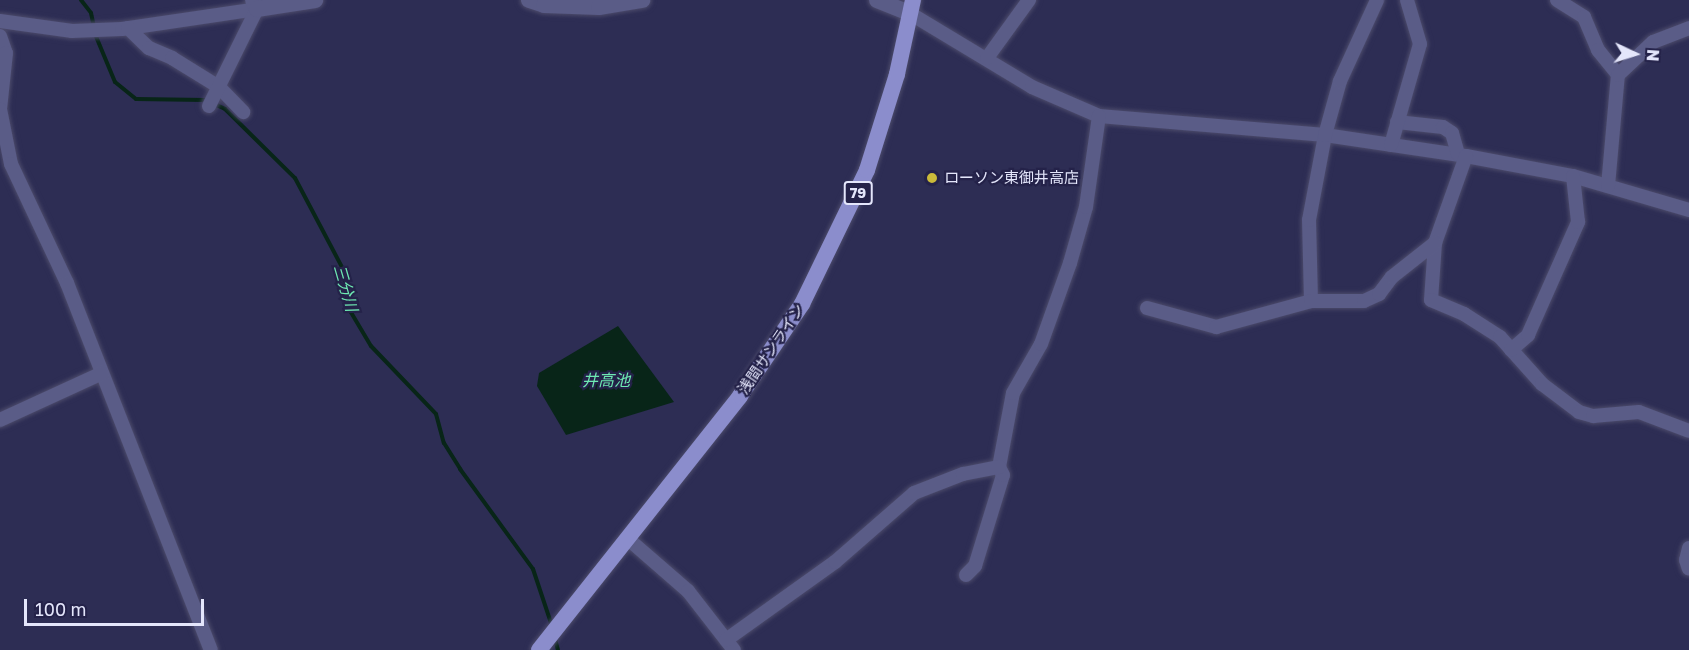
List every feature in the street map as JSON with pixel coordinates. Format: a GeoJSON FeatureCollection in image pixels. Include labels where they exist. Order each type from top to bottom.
{"type":"FeatureCollection","features":[{"type":"Feature","properties":{"kind":"main road","name":"浅間サンライン"},"geometry":{"type":"LineString","coordinates":[[539,650],[756,374],[812,286],[867,170],[912,7]]}},
{"type":"Feature","properties":{"kind":"street"},"geometry":{"type":"LineString","coordinates":[[0,21],[72,31],[128,28],[255,5],[315,0]]}},
{"type":"Feature","properties":{"kind":"street"},"geometry":{"type":"LineString","coordinates":[[529,0],[544,6],[642,0]]}},
{"type":"Feature","properties":{"kind":"street"},"geometry":{"type":"LineString","coordinates":[[877,0],[912,7],[1032,87],[1100,116],[1325,135],[1462,155],[1573,176],[1689,210]]}},
{"type":"Feature","properties":{"kind":"street"},"geometry":{"type":"LineString","coordinates":[[987,58],[1029,0]]}},
{"type":"Feature","properties":{"kind":"street"},"geometry":{"type":"LineString","coordinates":[[1311,301],[1309,220],[1325,135],[1340,81],[1377,0]]}},
{"type":"Feature","properties":{"kind":"street"},"geometry":{"type":"LineString","coordinates":[[1391,145],[1420,44],[1407,0]]}},
{"type":"Feature","properties":{"kind":"street"},"geometry":{"type":"LineString","coordinates":[[1557,0],[1584,17],[1598,50],[1618,75]]}},
{"type":"Feature","properties":{"kind":"street"},"geometry":{"type":"LineString","coordinates":[[209,106],[255,5]]}},
{"type":"Feature","properties":{"kind":"street"},"geometry":{"type":"LineString","coordinates":[[128,28],[148,48],[172,58],[219,87],[243,112]]}},
{"type":"Feature","properties":{"kind":"street"},"geometry":{"type":"LineString","coordinates":[[1608,186],[1618,75],[1653,42],[1689,28]]}},
{"type":"Feature","properties":{"kind":"street"},"geometry":{"type":"LineString","coordinates":[[0,36],[6,53],[0,109],[10,165],[67,284],[211,650]]}},
{"type":"Feature","properties":{"kind":"street"},"geometry":{"type":"LineString","coordinates":[[966,575],[975,566],[1003,475],[999,467],[1013,393],[1041,344],[1086,207],[1100,116]]}},
{"type":"Feature","properties":{"kind":"street"},"geometry":{"type":"LineString","coordinates":[[1397,122],[1443,127],[1452,133],[1462,155],[1435,243],[1431,300],[1464,314],[1500,337],[1542,384],[1579,412],[1593,416],[1639,412],[1689,431]]}},
{"type":"Feature","properties":{"kind":"street"},"geometry":{"type":"LineString","coordinates":[[1511,350],[1527,335],[1578,222],[1573,176]]}},
{"type":"Feature","properties":{"kind":"street"},"geometry":{"type":"LineString","coordinates":[[1147,308],[1216,327],[1311,301],[1364,301],[1379,294],[1392,277],[1435,243]]}},
{"type":"Feature","properties":{"kind":"street"},"geometry":{"type":"LineString","coordinates":[[0,420],[102,373]]}},
{"type":"Feature","properties":{"kind":"street"},"geometry":{"type":"LineString","coordinates":[[627,538],[688,591],[730,645],[835,562],[914,493],[963,474],[999,467]]}},
{"type":"Feature","properties":{"kind":"street"},"geometry":{"type":"LineString","coordinates":[[1689,548],[1686,560],[1689,569]]}},
{"type":"Feature","properties":{"kind":"water","name":"井高池"},"geometry":{"type":"Polygon","coordinates":[[[618,326],[674,402],[566,435],[537,386],[539,373],[618,326]]]}},
{"type":"Feature","properties":{"kind":"waterway","name":"三分川"},"geometry":{"type":"LineString","coordinates":[[81,0],[91,13],[94,27]]}},
{"type":"Feature","properties":{"kind":"waterway","name":"三分川"},"geometry":{"type":"LineString","coordinates":[[95,34],[115,82],[136,99],[205,100],[225,109],[295,178],[343,269],[349,309],[371,346],[436,414],[444,443],[460,469],[533,569],[552,626]]}},
{"type":"Feature","properties":{"kind":"waterway","name":"三分川"},"geometry":{"type":"LineString","coordinates":[[555,639],[558,650]]}},
{"type":"Feature","properties":{"kind":"place","name":"ローソン東御井高店"},"geometry":{"type":"Point","coordinates":[932,178]}}]}
